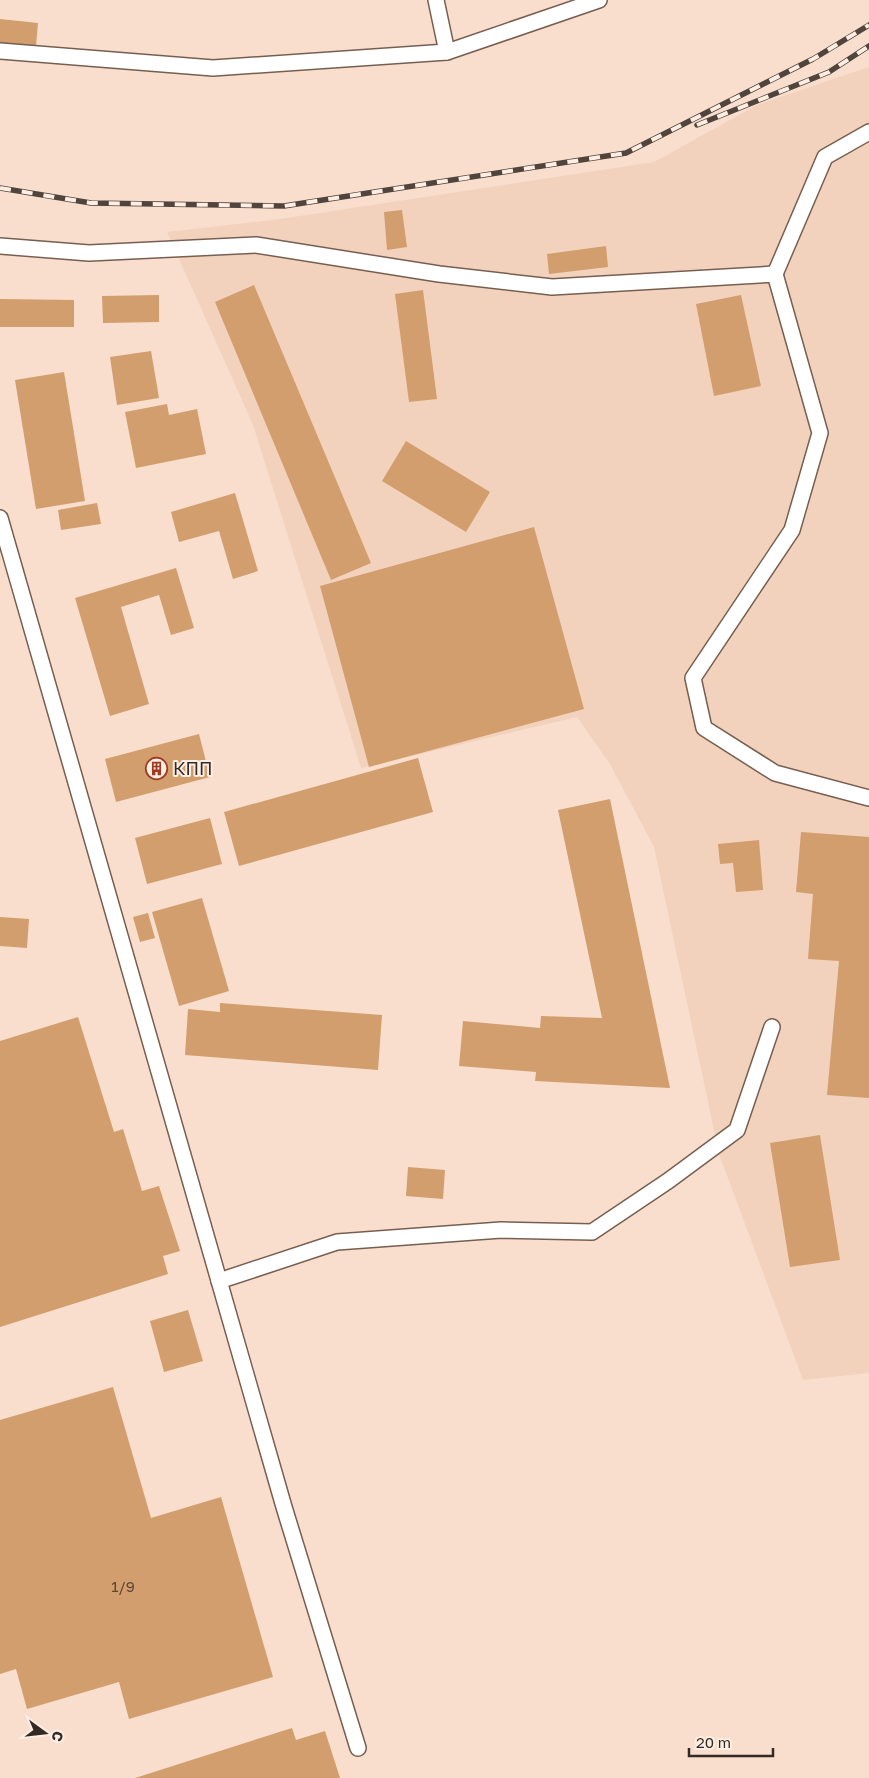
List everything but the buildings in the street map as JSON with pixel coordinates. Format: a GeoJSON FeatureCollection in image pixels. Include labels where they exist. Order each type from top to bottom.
{"type":"FeatureCollection","features":[{"type":"Feature","properties":{"kind":"lane"},"geometry":{"type":"LineString","coordinates":[[436,0],[447,52]]}},
{"type":"Feature","properties":{"kind":"lane"},"geometry":{"type":"LineString","coordinates":[[0,52],[213,68],[447,52],[599,0]]}},
{"type":"Feature","properties":{"kind":"lane"},"geometry":{"type":"LineString","coordinates":[[869,132],[825,156],[774,274],[820,433],[792,530],[693,678],[704,728],[776,773],[869,798]]}},
{"type":"Feature","properties":{"kind":"lane"},"geometry":{"type":"LineString","coordinates":[[0,246],[89,253],[256,245],[439,274],[552,287],[774,274]]}},
{"type":"Feature","properties":{"kind":"lane"},"geometry":{"type":"LineString","coordinates":[[0,518],[287,1517],[358,1748]]}},
{"type":"Feature","properties":{"kind":"lane"},"geometry":{"type":"LineString","coordinates":[[219,1281],[337,1242],[501,1230],[592,1232],[668,1181],[736,1130],[772,1027]]}},
{"type":"Feature","properties":{"kind":"shaded area"},"geometry":{"type":"Polygon","coordinates":[[[869,67],[869,1373],[803,1380],[719,1154],[654,847],[610,764],[577,717],[361,768],[253,425],[167,232],[280,219],[654,162],[757,105],[869,67]]]}},
{"type":"Feature","properties":{"kind":"railway"},"geometry":{"type":"LineString","coordinates":[[0,188],[91,203],[284,206],[626,153],[813,59],[869,25]]}},
{"type":"Feature","properties":{"kind":"railway"},"geometry":{"type":"LineString","coordinates":[[697,125],[829,72],[869,46]]}},
{"type":"Feature","properties":{"kind":"place","name":"КПП"},"geometry":{"type":"Point","coordinates":[157,768]}}]}
